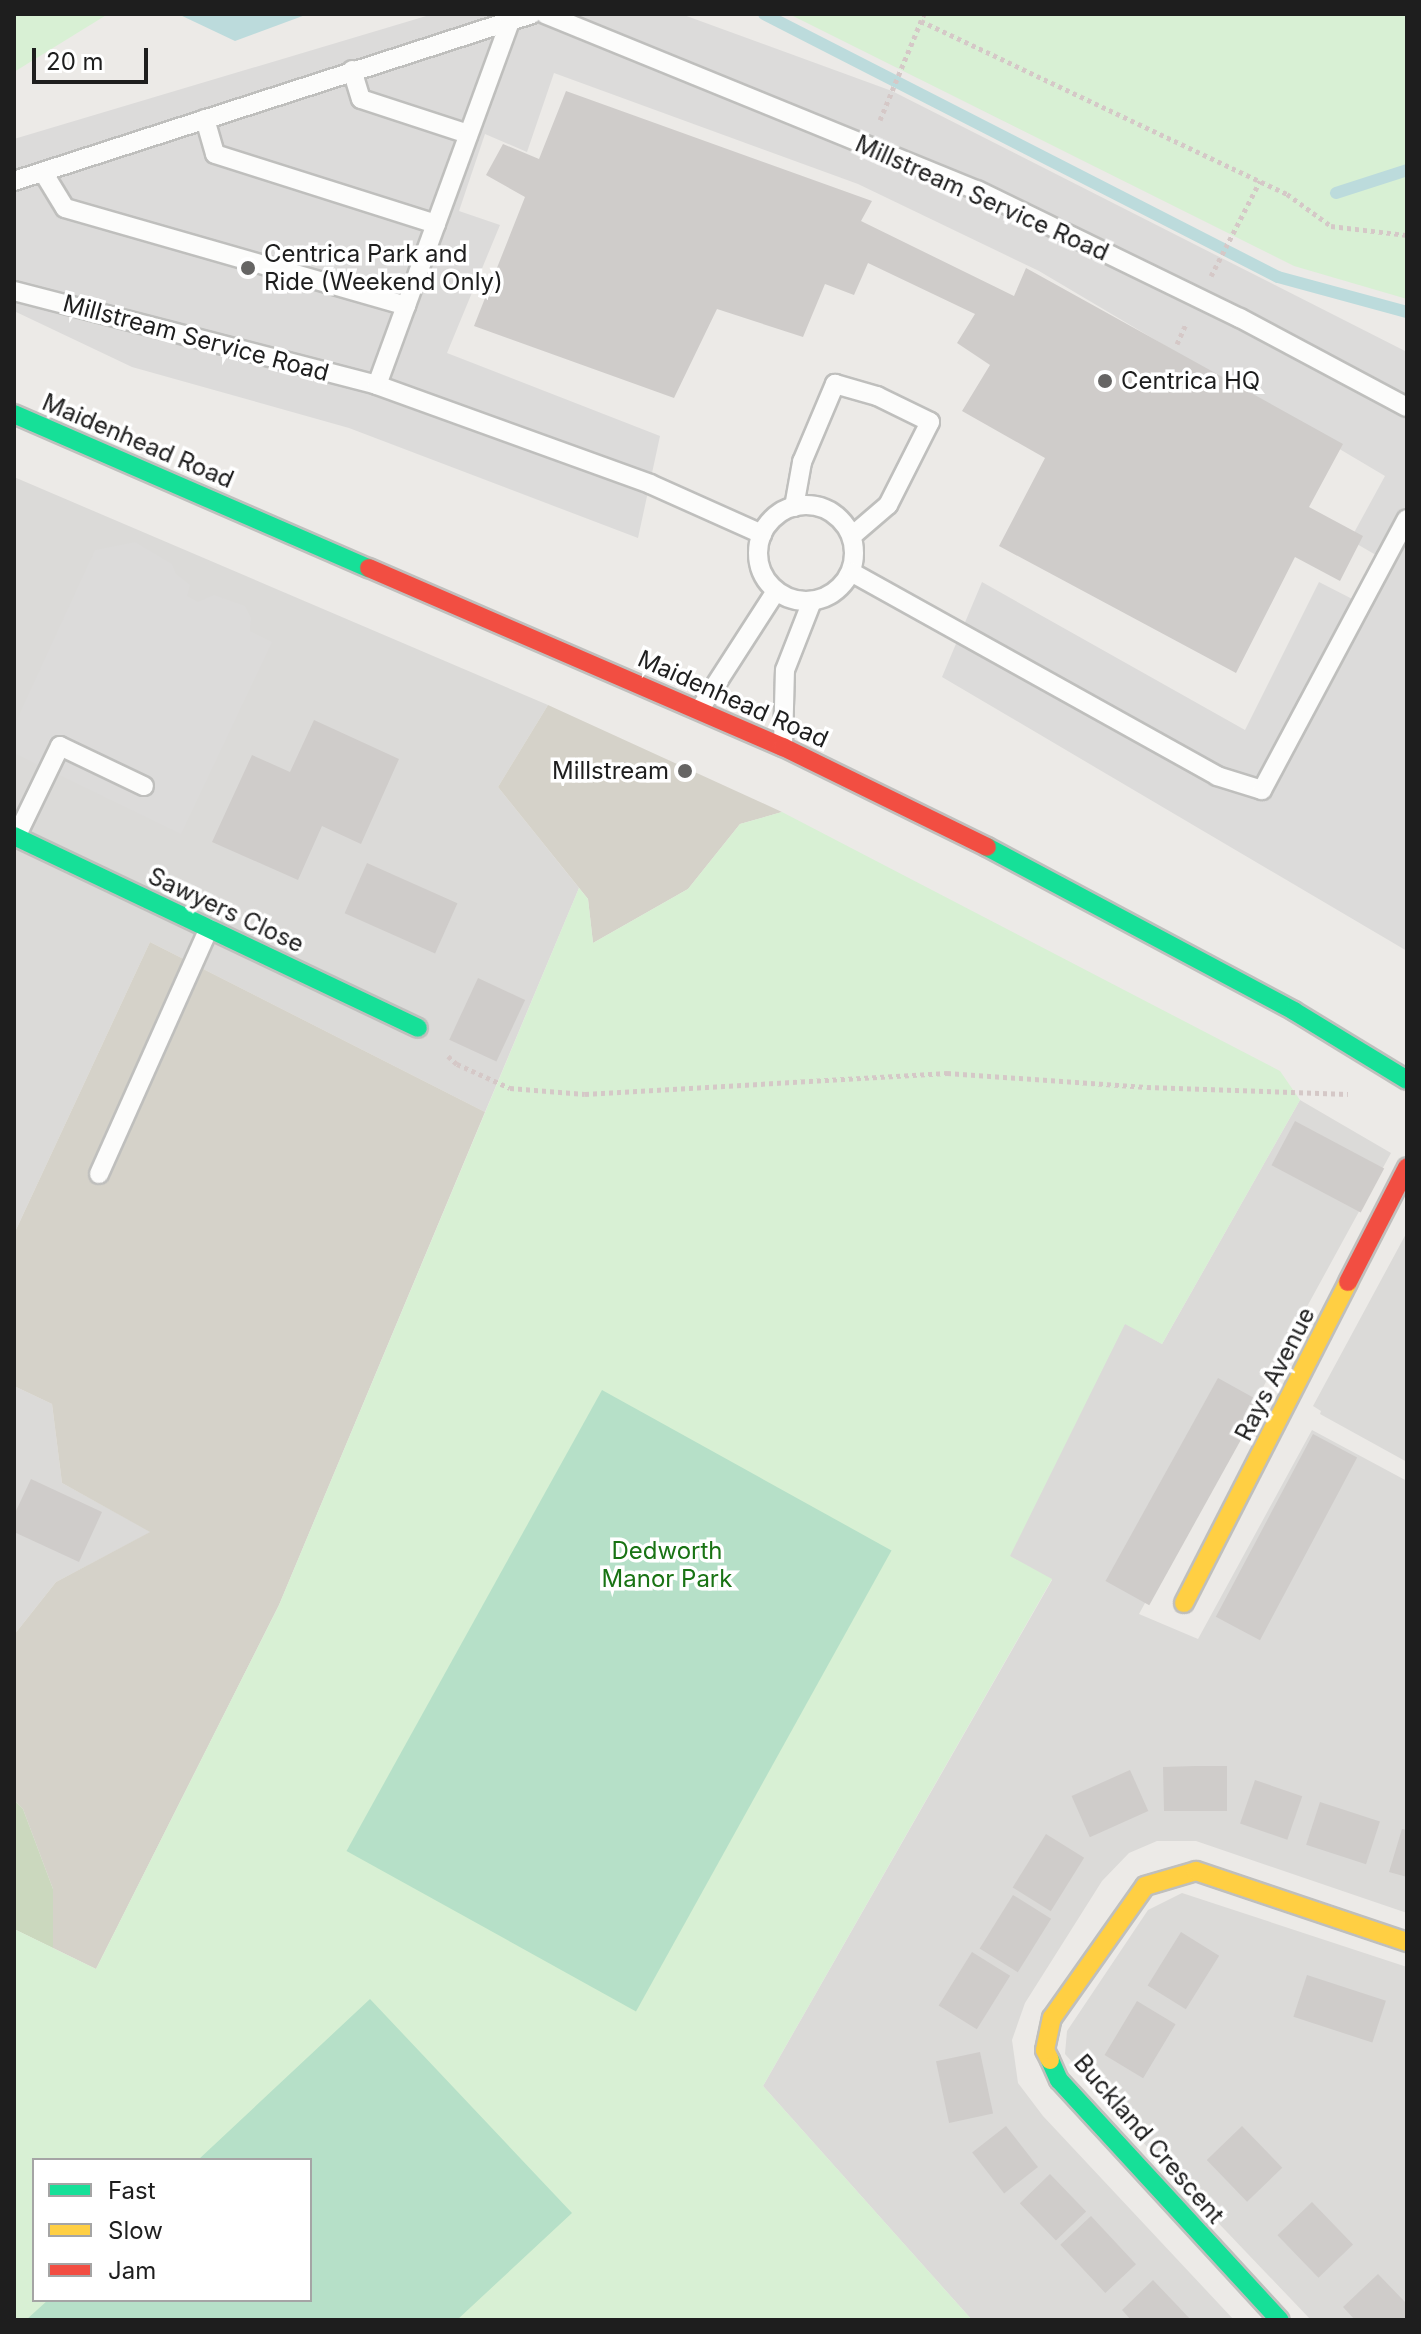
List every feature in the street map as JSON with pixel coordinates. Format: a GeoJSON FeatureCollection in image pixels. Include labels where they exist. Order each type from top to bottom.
{"type":"FeatureCollection","features":[{"type":"Feature","properties":{"kind":"street","name":"Maidenhead Road"},"geometry":{"type":"LineString","coordinates":[[14,414],[783,747],[1007,857],[1294,1011],[1407,1080]]}},
{"type":"Feature","properties":{"kind":"street","name":"Sawyers Close"},"geometry":{"type":"LineString","coordinates":[[15,836],[418,1028]]}},
{"type":"Feature","properties":{"kind":"street","name":"Rays Avenue"},"geometry":{"type":"LineString","coordinates":[[1184,1603],[1407,1167]]}},
{"type":"Feature","properties":{"kind":"street","name":"Buckland Crescent"},"geometry":{"type":"LineString","coordinates":[[1280,2320],[1059,2080],[1045,2050],[1052,2018],[1145,1886],[1196,1871],[1407,1942]]}},
{"type":"Feature","properties":{"kind":"lane"},"geometry":{"type":"LineString","coordinates":[[14,181],[511,18],[532,14]]}},
{"type":"Feature","properties":{"kind":"lane","name":"Millstream Service Road"},"geometry":{"type":"LineString","coordinates":[[545,14],[977,190],[1240,318],[1407,407]]}},
{"type":"Feature","properties":{"kind":"lane"},"geometry":{"type":"LineString","coordinates":[[377,385],[511,18]]}},
{"type":"Feature","properties":{"kind":"lane"},"geometry":{"type":"LineString","coordinates":[[352,70],[361,99],[468,134]]}},
{"type":"Feature","properties":{"kind":"lane"},"geometry":{"type":"LineString","coordinates":[[205,119],[215,154],[436,224]]}},
{"type":"Feature","properties":{"kind":"lane"},"geometry":{"type":"LineString","coordinates":[[43,172],[65,208],[406,306]]}},
{"type":"Feature","properties":{"kind":"lane","name":"Millstream Service Road"},"geometry":{"type":"LineString","coordinates":[[14,291],[377,385],[650,484],[762,534]]}},
{"type":"Feature","properties":{"kind":"lane"},"geometry":{"type":"LineString","coordinates":[[794,507],[802,462],[835,384],[877,396],[930,422],[888,505],[852,536]]}},
{"type":"Feature","properties":{"kind":"lane"},"geometry":{"type":"LineString","coordinates":[[794,507],[822,508],[835,515],[852,536],[851,572],[834,593],[812,601],[798,601],[776,591],[760,569],[758,555],[762,534],[770,521],[794,507]]}},
{"type":"Feature","properties":{"kind":"lane"},"geometry":{"type":"LineString","coordinates":[[851,572],[1217,776],[1262,790],[1407,519]]}},
{"type":"Feature","properties":{"kind":"lane"},"geometry":{"type":"LineString","coordinates":[[700,709],[776,591]]}},
{"type":"Feature","properties":{"kind":"lane"},"geometry":{"type":"LineString","coordinates":[[783,747],[785,670],[812,601]]}},
{"type":"Feature","properties":{"kind":"lane"},"geometry":{"type":"LineString","coordinates":[[15,836],[60,746],[144,786]]}},
{"type":"Feature","properties":{"kind":"lane"},"geometry":{"type":"LineString","coordinates":[[99,1174],[209,928]]}},
{"type":"Feature","properties":{"kind":"path"},"geometry":{"type":"LineString","coordinates":[[892,91],[924,14]]}},
{"type":"Feature","properties":{"kind":"path"},"geometry":{"type":"LineString","coordinates":[[921,21],[1287,194],[1331,226],[1407,235]]}},
{"type":"Feature","properties":{"kind":"path"},"geometry":{"type":"LineString","coordinates":[[1225,248],[1260,181]]}},
{"type":"Feature","properties":{"kind":"path"},"geometry":{"type":"LineString","coordinates":[[418,1028],[457,1064],[510,1088],[570,1093],[947,1073],[1147,1087],[1363,1096]]}},
{"type":"Feature","properties":{"kind":"shaded area"},"geometry":{"type":"Polygon","coordinates":[[[433,14],[681,14],[892,91],[1407,352],[1407,951],[942,677],[982,582],[1245,730],[1319,582],[1364,605],[1388,562],[1350,540],[1385,476],[1039,271],[858,184],[554,73],[527,152],[485,134],[459,211],[500,225],[447,353],[660,436],[638,538],[349,428],[132,367],[14,311],[14,139],[433,14]]]}},
{"type":"Feature","properties":{"kind":"shaded area"},"geometry":{"type":"Polygon","coordinates":[[[14,477],[548,705],[498,787],[579,888],[485,1112],[150,942],[14,1234],[14,477]]]}},
{"type":"Feature","properties":{"kind":"shaded area"},"geometry":{"type":"Polygon","coordinates":[[[135,542],[172,564],[176,574],[190,585],[187,596],[198,602],[214,595],[245,606],[251,618],[250,631],[272,642],[181,834],[14,753],[14,726],[95,550],[135,542]]]}},
{"type":"Feature","properties":{"kind":"shaded area"},"geometry":{"type":"Polygon","coordinates":[[[548,705],[782,812],[740,824],[688,889],[593,943],[588,899],[498,787],[548,705]]]}},
{"type":"Feature","properties":{"kind":"shaded area"},"geometry":{"type":"Polygon","coordinates":[[[150,942],[485,1112],[279,1605],[96,1969],[53,1948],[53,1889],[23,1809],[14,1800],[14,1635],[56,1582],[150,1532],[62,1483],[52,1404],[14,1386],[14,1234],[150,942]]]}},
{"type":"Feature","properties":{"kind":"shaded area"},"geometry":{"type":"Polygon","coordinates":[[[1300,1100],[1391,1153],[1139,1614],[1198,1639],[1312,1430],[1407,1481],[1407,1913],[1196,1841],[1157,1841],[1129,1853],[1102,1881],[1025,2003],[1012,2040],[1018,2083],[1043,2116],[1234,2320],[972,2320],[763,2086],[1052,1580],[1009,1556],[1125,1323],[1162,1344],[1300,1100]]]}},
{"type":"Feature","properties":{"kind":"shaded area"},"geometry":{"type":"Polygon","coordinates":[[[1407,1232],[1407,1462],[1320,1414],[1321,1411],[1313,1406],[1407,1232]]]}},
{"type":"Feature","properties":{"kind":"shaded area"},"geometry":{"type":"Polygon","coordinates":[[[14,1386],[52,1404],[62,1483],[151,1532],[56,1582],[14,1635],[14,1386]]]}},
{"type":"Feature","properties":{"kind":"shaded area"},"geometry":{"type":"Polygon","coordinates":[[[1182,1893],[1407,1967],[1407,2320],[1311,2320],[1164,2166],[1065,2054],[1067,2031],[1148,1910],[1182,1893]]]}},
{"type":"Feature","properties":{"kind":"green space"},"geometry":{"type":"Polygon","coordinates":[[[14,14],[108,14],[14,72],[14,14]]]}},
{"type":"Feature","properties":{"kind":"green space"},"geometry":{"type":"Polygon","coordinates":[[[789,14],[1407,14],[1407,299],[1294,266],[789,14]]]}},
{"type":"Feature","properties":{"kind":"green space","name":"Dedworth Manor Park"},"geometry":{"type":"Polygon","coordinates":[[[782,812],[1280,1071],[1300,1100],[1162,1344],[1125,1324],[1010,1556],[1052,1579],[763,2086],[972,2320],[14,2320],[14,1929],[96,1969],[279,1605],[579,888],[588,899],[593,943],[688,889],[740,824],[782,812]]]}},
{"type":"Feature","properties":{"kind":"green space"},"geometry":{"type":"Polygon","coordinates":[[[602,1390],[891,1550],[636,2011],[347,1851],[602,1390]]]}},
{"type":"Feature","properties":{"kind":"green space"},"geometry":{"type":"Polygon","coordinates":[[[14,1800],[23,1809],[53,1889],[53,1948],[14,1929],[14,1800]]]}},
{"type":"Feature","properties":{"kind":"green space"},"geometry":{"type":"Polygon","coordinates":[[[370,1999],[572,2213],[457,2320],[26,2320],[46,2302],[312,2302],[312,2158],[200,2158],[370,1999]]]}},
{"type":"Feature","properties":{"kind":"water"},"geometry":{"type":"Polygon","coordinates":[[[178,14],[308,14],[235,41],[178,14]]]}},
{"type":"Feature","properties":{"kind":"building","name":"Centrica HQ"},"geometry":{"type":"Polygon","coordinates":[[[566,91],[872,201],[861,221],[1014,296],[1026,268],[1343,444],[1309,507],[1363,536],[1340,581],[1295,557],[1236,673],[999,546],[1045,458],[962,411],[990,365],[957,343],[975,314],[868,263],[854,295],[825,284],[803,337],[717,309],[674,398],[474,326],[525,197],[486,175],[503,144],[539,159],[566,91]]]}},
{"type":"Feature","properties":{"kind":"building"},"geometry":{"type":"Polygon","coordinates":[[[314,720],[399,759],[361,844],[322,826],[298,880],[212,842],[252,755],[290,772],[314,720]]]}},
{"type":"Feature","properties":{"kind":"building"},"geometry":{"type":"Polygon","coordinates":[[[367,863],[457,903],[435,954],[345,913],[367,863]]]}},
{"type":"Feature","properties":{"kind":"building"},"geometry":{"type":"Polygon","coordinates":[[[478,978],[525,1000],[496,1062],[449,1040],[478,978]]]}},
{"type":"Feature","properties":{"kind":"building"},"geometry":{"type":"Polygon","coordinates":[[[1295,1121],[1384,1168],[1361,1213],[1272,1165],[1295,1121]]]}},
{"type":"Feature","properties":{"kind":"building"},"geometry":{"type":"Polygon","coordinates":[[[1218,1378],[1262,1402],[1149,1605],[1106,1581],[1218,1378]]]}},
{"type":"Feature","properties":{"kind":"building"},"geometry":{"type":"Polygon","coordinates":[[[1313,1434],[1357,1457],[1260,1640],[1216,1617],[1313,1434]]]}},
{"type":"Feature","properties":{"kind":"building"},"geometry":{"type":"Polygon","coordinates":[[[31,1479],[102,1512],[79,1562],[14,1532],[14,1515],[31,1479]]]}},
{"type":"Feature","properties":{"kind":"building"},"geometry":{"type":"Polygon","coordinates":[[[1227,1766],[1227,1811],[1164,1811],[1163,1767],[1227,1766]]]}},
{"type":"Feature","properties":{"kind":"building"},"geometry":{"type":"Polygon","coordinates":[[[1130,1770],[1148,1811],[1090,1837],[1072,1796],[1130,1770]]]}},
{"type":"Feature","properties":{"kind":"building"},"geometry":{"type":"Polygon","coordinates":[[[1255,1780],[1302,1796],[1287,1840],[1240,1823],[1255,1780]]]}},
{"type":"Feature","properties":{"kind":"building"},"geometry":{"type":"Polygon","coordinates":[[[1320,1802],[1380,1821],[1366,1864],[1306,1845],[1320,1802]]]}},
{"type":"Feature","properties":{"kind":"building"},"geometry":{"type":"Polygon","coordinates":[[[1402,1829],[1407,1830],[1407,1877],[1389,1872],[1402,1829]]]}},
{"type":"Feature","properties":{"kind":"building"},"geometry":{"type":"Polygon","coordinates":[[[1046,1834],[1084,1858],[1051,1911],[1013,1887],[1046,1834]]]}},
{"type":"Feature","properties":{"kind":"building"},"geometry":{"type":"Polygon","coordinates":[[[1013,1895],[1051,1919],[1018,1972],[980,1948],[1013,1895]]]}},
{"type":"Feature","properties":{"kind":"building"},"geometry":{"type":"Polygon","coordinates":[[[1181,1932],[1219,1956],[1186,2009],[1148,1985],[1181,1932]]]}},
{"type":"Feature","properties":{"kind":"building"},"geometry":{"type":"Polygon","coordinates":[[[972,1952],[1010,1976],[977,2029],[939,2005],[972,1952]]]}},
{"type":"Feature","properties":{"kind":"building"},"geometry":{"type":"Polygon","coordinates":[[[1307,1975],[1386,2001],[1372,2042],[1293,2017],[1307,1975]]]}},
{"type":"Feature","properties":{"kind":"building"},"geometry":{"type":"Polygon","coordinates":[[[1137,2001],[1176,2024],[1143,2078],[1105,2055],[1137,2001]]]}},
{"type":"Feature","properties":{"kind":"building"},"geometry":{"type":"Polygon","coordinates":[[[980,2052],[993,2114],[949,2123],[936,2061],[980,2052]]]}},
{"type":"Feature","properties":{"kind":"building"},"geometry":{"type":"Polygon","coordinates":[[[1006,2126],[1038,2167],[1004,2193],[972,2152],[1006,2126]]]}},
{"type":"Feature","properties":{"kind":"building"},"geometry":{"type":"Polygon","coordinates":[[[1242,2126],[1282,2168],[1247,2202],[1207,2160],[1242,2126]]]}},
{"type":"Feature","properties":{"kind":"building"},"geometry":{"type":"Polygon","coordinates":[[[1050,2174],[1086,2211],[1056,2241],[1020,2203],[1050,2174]]]}},
{"type":"Feature","properties":{"kind":"building"},"geometry":{"type":"Polygon","coordinates":[[[1312,2202],[1353,2244],[1318,2278],[1277,2235],[1312,2202]]]}},
{"type":"Feature","properties":{"kind":"building"},"geometry":{"type":"Polygon","coordinates":[[[1091,2216],[1136,2264],[1105,2293],[1060,2245],[1091,2216]]]}},
{"type":"Feature","properties":{"kind":"building"},"geometry":{"type":"Polygon","coordinates":[[[1378,2274],[1407,2304],[1407,2320],[1355,2320],[1343,2307],[1378,2274]]]}},
{"type":"Feature","properties":{"kind":"building"},"geometry":{"type":"Polygon","coordinates":[[[1153,2280],[1191,2320],[1131,2320],[1122,2310],[1153,2280]]]}},
{"type":"Feature","properties":{"kind":"waterway"},"geometry":{"type":"LineString","coordinates":[[764,14],[1278,277],[1407,312]]}},
{"type":"Feature","properties":{"kind":"waterway"},"geometry":{"type":"LineString","coordinates":[[1336,193],[1407,170]]}},
{"type":"Feature","properties":{"kind":"traffic: fast"},"geometry":{"type":"LineString","coordinates":[[14,414],[369,568]]}},
{"type":"Feature","properties":{"kind":"traffic: fast"},"geometry":{"type":"LineString","coordinates":[[14,836],[418,1028]]}},
{"type":"Feature","properties":{"kind":"traffic: fast"},"geometry":{"type":"LineString","coordinates":[[987,847],[1294,1011],[1407,1080]]}},
{"type":"Feature","properties":{"kind":"traffic: fast"},"geometry":{"type":"LineString","coordinates":[[1050,2060],[1059,2080],[1280,2320]]}},
{"type":"Feature","properties":{"kind":"traffic: slow"},"geometry":{"type":"LineString","coordinates":[[1184,1603],[1348,1282]]}},
{"type":"Feature","properties":{"kind":"traffic: slow"},"geometry":{"type":"LineString","coordinates":[[1050,2060],[1045,2050],[1052,2018],[1145,1886],[1196,1871],[1407,1942]]}},
{"type":"Feature","properties":{"kind":"traffic: jam"},"geometry":{"type":"LineString","coordinates":[[369,568],[783,747],[987,847]]}},
{"type":"Feature","properties":{"kind":"traffic: jam"},"geometry":{"type":"LineString","coordinates":[[1348,1282],[1407,1167]]}},
{"type":"Feature","properties":{"kind":"place","name":"Centrica Park and Ride (Weekend Only)"},"geometry":{"type":"Point","coordinates":[248,268]}},
{"type":"Feature","properties":{"kind":"place","name":"Centrica HQ"},"geometry":{"type":"Point","coordinates":[1105,381]}},
{"type":"Feature","properties":{"kind":"place","name":"Millstream"},"geometry":{"type":"Point","coordinates":[685,771]}}]}
